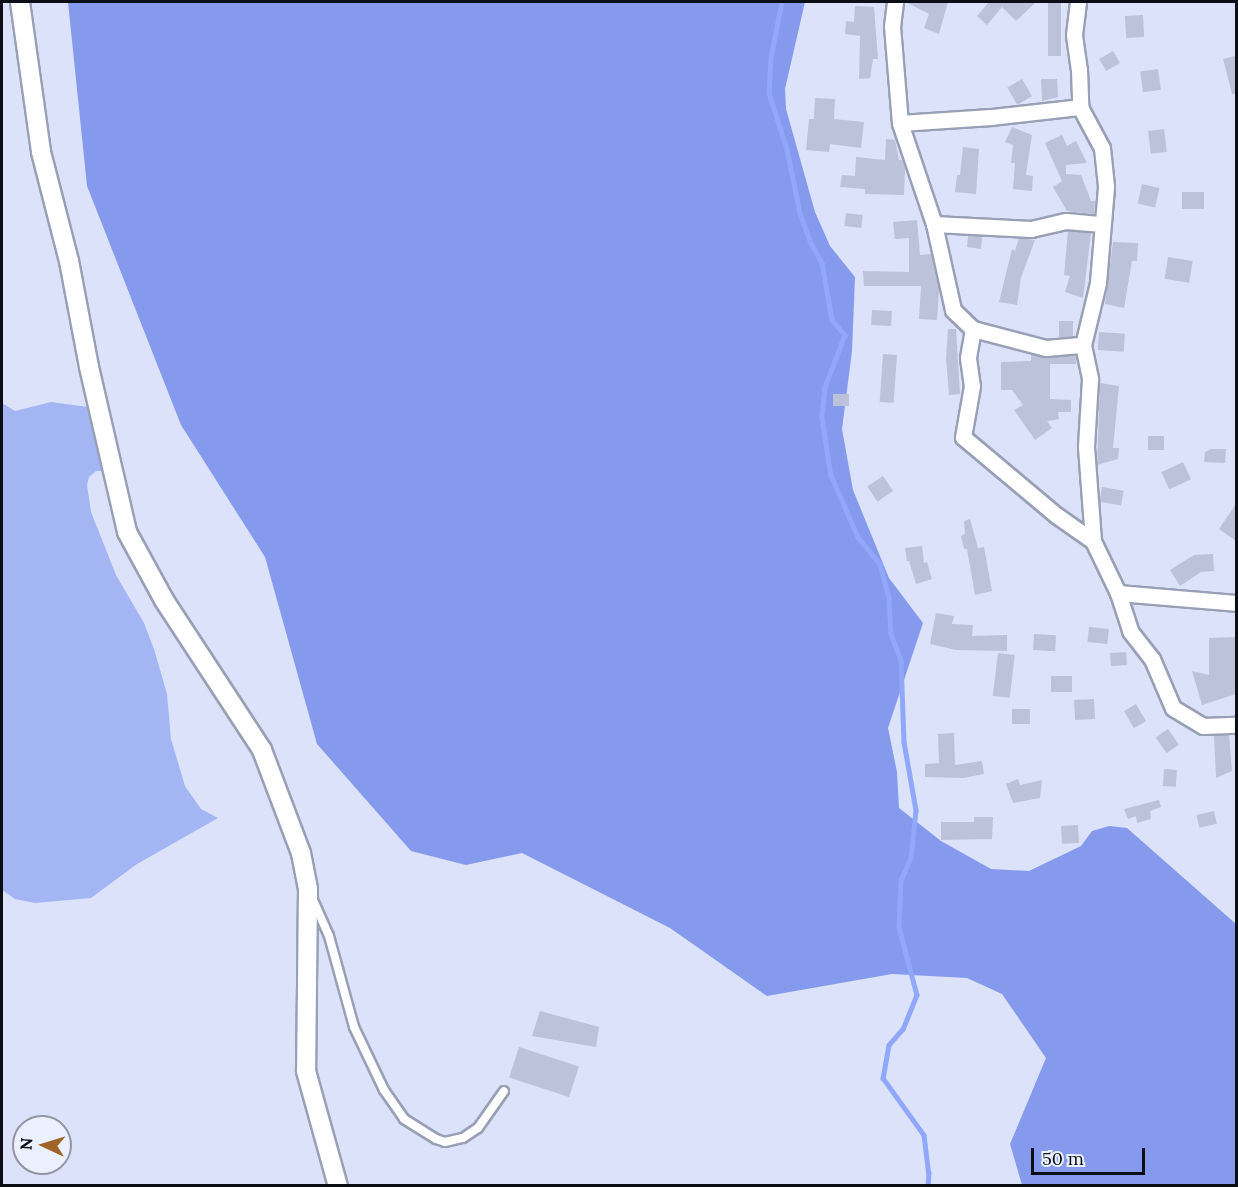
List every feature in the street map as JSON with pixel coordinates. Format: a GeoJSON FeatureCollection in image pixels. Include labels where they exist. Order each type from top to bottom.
{"type":"FeatureCollection","features":[{"type":"Feature","properties":{"kind":"street"},"geometry":{"type":"LineString","coordinates":[[20,2],[41,152],[69,261],[88,367],[127,532],[164,600],[262,750],[301,853],[308,890],[306,1071],[338,1185]]}},
{"type":"Feature","properties":{"kind":"street"},"geometry":{"type":"LineString","coordinates":[[895,2],[892,26],[900,123],[934,224],[954,310],[973,329],[1046,348],[1083,345]]}},
{"type":"Feature","properties":{"kind":"street"},"geometry":{"type":"LineString","coordinates":[[1078,2],[1074,35],[1079,69],[1080,106],[1102,148],[1106,187],[1098,283],[1083,345],[1090,379],[1086,447],[1093,541],[1119,593],[1130,631],[1152,659],[1173,708],[1203,726],[1236,725]]}},
{"type":"Feature","properties":{"kind":"street"},"geometry":{"type":"LineString","coordinates":[[900,123],[991,117],[1080,106]]}},
{"type":"Feature","properties":{"kind":"street"},"geometry":{"type":"LineString","coordinates":[[934,224],[1031,229],[1066,221],[1102,224]]}},
{"type":"Feature","properties":{"kind":"street"},"geometry":{"type":"LineString","coordinates":[[973,329],[968,358],[972,386],[963,437],[1056,515],[1093,541]]}},
{"type":"Feature","properties":{"kind":"street"},"geometry":{"type":"LineString","coordinates":[[1119,593],[1236,603]]}},
{"type":"Feature","properties":{"kind":"lane"},"geometry":{"type":"LineString","coordinates":[[308,890],[329,936],[354,1027],[384,1090],[404,1119],[445,1142],[463,1138],[478,1128],[504,1091]]}},
{"type":"Feature","properties":{"kind":"shaded area"},"geometry":{"type":"Polygon","coordinates":[[[68,2],[805,2],[785,89],[786,109],[815,212],[830,246],[855,277],[852,351],[842,429],[853,490],[889,578],[923,623],[888,728],[897,772],[899,808],[941,841],[991,869],[1029,871],[1081,846],[1092,831],[1109,826],[1127,828],[1236,924],[1236,1185],[1022,1185],[1010,1144],[1046,1058],[1002,994],[967,978],[892,974],[767,996],[670,928],[522,853],[466,865],[411,851],[317,744],[265,557],[181,425],[87,186],[68,2]]]}},
{"type":"Feature","properties":{"kind":"shaded area"},"geometry":{"type":"Polygon","coordinates":[[[51,402],[88,407],[106,471],[96,471],[89,477],[87,485],[91,512],[116,575],[144,623],[154,649],[167,694],[171,739],[185,786],[201,809],[218,818],[137,864],[91,898],[35,903],[15,899],[2,890],[2,403],[15,411],[51,402]]]}},
{"type":"Feature","properties":{"kind":"building"},"geometry":{"type":"Polygon","coordinates":[[[906,2],[948,2],[939,34],[924,28],[929,14],[906,2]]]}},
{"type":"Feature","properties":{"kind":"building"},"geometry":{"type":"Polygon","coordinates":[[[989,2],[1036,2],[1016,21],[1002,7],[987,25],[977,16],[989,2]]]}},
{"type":"Feature","properties":{"kind":"building"},"geometry":{"type":"Polygon","coordinates":[[[1048,2],[1061,2],[1061,56],[1048,56],[1048,2]]]}},
{"type":"Feature","properties":{"kind":"building"},"geometry":{"type":"Polygon","coordinates":[[[855,6],[874,7],[878,59],[873,59],[870,78],[859,79],[860,36],[845,34],[846,21],[854,22],[855,6]]]}},
{"type":"Feature","properties":{"kind":"building"},"geometry":{"type":"Polygon","coordinates":[[[1143,15],[1144,37],[1126,38],[1125,16],[1143,15]]]}},
{"type":"Feature","properties":{"kind":"building"},"geometry":{"type":"Polygon","coordinates":[[[1113,51],[1120,63],[1106,71],[1099,59],[1113,51]]]}},
{"type":"Feature","properties":{"kind":"building"},"geometry":{"type":"Polygon","coordinates":[[[1236,56],[1236,94],[1232,94],[1223,59],[1236,56]]]}},
{"type":"Feature","properties":{"kind":"building"},"geometry":{"type":"Polygon","coordinates":[[[1158,69],[1161,90],[1143,92],[1140,72],[1158,69]]]}},
{"type":"Feature","properties":{"kind":"building"},"geometry":{"type":"Polygon","coordinates":[[[1022,79],[1032,96],[1017,105],[1007,88],[1022,79]]]}},
{"type":"Feature","properties":{"kind":"building"},"geometry":{"type":"Polygon","coordinates":[[[1041,79],[1057,79],[1058,97],[1042,101],[1041,79]]]}},
{"type":"Feature","properties":{"kind":"building"},"geometry":{"type":"Polygon","coordinates":[[[815,98],[835,99],[834,119],[864,122],[861,148],[830,144],[829,152],[806,150],[809,119],[814,119],[815,98]]]}},
{"type":"Feature","properties":{"kind":"building"},"geometry":{"type":"Polygon","coordinates":[[[1012,127],[1032,135],[1026,175],[1033,176],[1032,191],[1013,189],[1015,163],[1011,163],[1013,145],[1005,142],[1012,127]]]}},
{"type":"Feature","properties":{"kind":"building"},"geometry":{"type":"Polygon","coordinates":[[[1164,129],[1167,152],[1151,154],[1148,131],[1164,129]]]}},
{"type":"Feature","properties":{"kind":"building"},"geometry":{"type":"Polygon","coordinates":[[[1062,135],[1067,146],[1076,141],[1087,163],[1066,165],[1066,174],[1081,175],[1091,201],[1095,201],[1094,214],[1067,211],[1053,187],[1062,181],[1045,143],[1062,135]]]}},
{"type":"Feature","properties":{"kind":"building"},"geometry":{"type":"Polygon","coordinates":[[[886,139],[895,140],[899,160],[902,160],[905,168],[904,195],[865,194],[865,189],[840,187],[842,175],[855,176],[856,157],[885,160],[886,139]]]}},
{"type":"Feature","properties":{"kind":"building"},"geometry":{"type":"Polygon","coordinates":[[[963,147],[979,149],[976,194],[955,192],[957,175],[960,175],[963,147]]]}},
{"type":"Feature","properties":{"kind":"building"},"geometry":{"type":"Polygon","coordinates":[[[1142,184],[1160,188],[1155,208],[1138,203],[1142,184]]]}},
{"type":"Feature","properties":{"kind":"building"},"geometry":{"type":"Polygon","coordinates":[[[1182,192],[1204,192],[1204,209],[1182,209],[1182,192]]]}},
{"type":"Feature","properties":{"kind":"building"},"geometry":{"type":"Polygon","coordinates":[[[846,213],[863,215],[861,228],[844,226],[846,213]]]}},
{"type":"Feature","properties":{"kind":"building"},"geometry":{"type":"Polygon","coordinates":[[[917,220],[920,255],[931,254],[939,290],[937,320],[919,319],[921,286],[864,286],[863,271],[909,272],[909,238],[895,239],[893,222],[917,220]]]}},
{"type":"Feature","properties":{"kind":"building"},"geometry":{"type":"Polygon","coordinates":[[[1068,231],[1091,233],[1083,298],[1065,292],[1070,276],[1064,275],[1068,231]]]}},
{"type":"Feature","properties":{"kind":"building"},"geometry":{"type":"Polygon","coordinates":[[[968,236],[982,236],[981,249],[967,247],[968,236]]]}},
{"type":"Feature","properties":{"kind":"building"},"geometry":{"type":"Polygon","coordinates":[[[1019,238],[1035,240],[1021,278],[1017,305],[999,302],[1012,249],[1015,251],[1019,238]]]}},
{"type":"Feature","properties":{"kind":"building"},"geometry":{"type":"Polygon","coordinates":[[[1113,242],[1138,243],[1137,261],[1132,261],[1124,308],[1105,304],[1113,242]]]}},
{"type":"Feature","properties":{"kind":"building"},"geometry":{"type":"Polygon","coordinates":[[[1168,257],[1193,261],[1189,283],[1165,279],[1168,257]]]}},
{"type":"Feature","properties":{"kind":"building"},"geometry":{"type":"Polygon","coordinates":[[[872,310],[892,311],[891,326],[871,325],[872,310]]]}},
{"type":"Feature","properties":{"kind":"building"},"geometry":{"type":"Polygon","coordinates":[[[1059,321],[1073,321],[1073,337],[1059,337],[1059,321]]]}},
{"type":"Feature","properties":{"kind":"building"},"geometry":{"type":"Polygon","coordinates":[[[948,329],[956,329],[960,394],[949,395],[946,358],[948,329]]]}},
{"type":"Feature","properties":{"kind":"building"},"geometry":{"type":"Polygon","coordinates":[[[1099,332],[1125,334],[1124,352],[1098,350],[1099,332]]]}},
{"type":"Feature","properties":{"kind":"building"},"geometry":{"type":"Polygon","coordinates":[[[883,354],[897,355],[894,403],[880,402],[883,354]]]}},
{"type":"Feature","properties":{"kind":"building"},"geometry":{"type":"Polygon","coordinates":[[[1031,354],[1046,358],[1075,355],[1076,360],[1076,364],[1050,364],[1050,399],[1071,400],[1071,412],[1058,412],[1059,419],[1047,421],[1052,428],[1035,440],[1014,410],[1023,405],[1012,390],[1001,390],[1001,362],[1031,361],[1031,354]]]}},
{"type":"Feature","properties":{"kind":"building"},"geometry":{"type":"Polygon","coordinates":[[[1100,383],[1119,386],[1113,448],[1119,448],[1118,459],[1097,465],[1100,383]]]}},
{"type":"Feature","properties":{"kind":"building"},"geometry":{"type":"Polygon","coordinates":[[[833,394],[849,394],[849,406],[833,406],[833,394]]]}},
{"type":"Feature","properties":{"kind":"building"},"geometry":{"type":"Polygon","coordinates":[[[1148,436],[1164,436],[1164,450],[1148,450],[1148,436]]]}},
{"type":"Feature","properties":{"kind":"building"},"geometry":{"type":"Polygon","coordinates":[[[1211,449],[1226,449],[1225,463],[1204,462],[1205,452],[1211,449]]]}},
{"type":"Feature","properties":{"kind":"building"},"geometry":{"type":"Polygon","coordinates":[[[1183,462],[1191,479],[1169,489],[1161,472],[1183,462]]]}},
{"type":"Feature","properties":{"kind":"building"},"geometry":{"type":"Polygon","coordinates":[[[883,476],[893,491],[877,502],[867,487],[883,476]]]}},
{"type":"Feature","properties":{"kind":"building"},"geometry":{"type":"Polygon","coordinates":[[[1102,487],[1124,491],[1121,506],[1099,502],[1102,487]]]}},
{"type":"Feature","properties":{"kind":"building"},"geometry":{"type":"Polygon","coordinates":[[[1236,504],[1236,541],[1219,529],[1236,504]]]}},
{"type":"Feature","properties":{"kind":"building"},"geometry":{"type":"Polygon","coordinates":[[[970,519],[978,548],[984,547],[992,591],[975,595],[967,549],[964,549],[961,536],[965,534],[964,521],[970,519]]]}},
{"type":"Feature","properties":{"kind":"building"},"geometry":{"type":"Polygon","coordinates":[[[922,546],[924,563],[927,562],[932,579],[916,584],[909,561],[907,561],[905,548],[922,546]]]}},
{"type":"Feature","properties":{"kind":"building"},"geometry":{"type":"Polygon","coordinates":[[[1213,554],[1214,571],[1201,572],[1180,586],[1170,570],[1194,555],[1213,554]]]}},
{"type":"Feature","properties":{"kind":"building"},"geometry":{"type":"Polygon","coordinates":[[[936,613],[954,616],[952,624],[973,625],[972,636],[1007,635],[1007,651],[956,650],[930,644],[936,613]]]}},
{"type":"Feature","properties":{"kind":"building"},"geometry":{"type":"Polygon","coordinates":[[[1089,627],[1109,629],[1107,644],[1087,642],[1089,627]]]}},
{"type":"Feature","properties":{"kind":"building"},"geometry":{"type":"Polygon","coordinates":[[[1034,634],[1056,635],[1055,651],[1033,650],[1034,634]]]}},
{"type":"Feature","properties":{"kind":"building"},"geometry":{"type":"Polygon","coordinates":[[[1236,637],[1236,694],[1202,705],[1192,671],[1209,675],[1209,638],[1236,637]]]}},
{"type":"Feature","properties":{"kind":"building"},"geometry":{"type":"Polygon","coordinates":[[[1126,652],[1127,665],[1111,666],[1110,653],[1126,652]]]}},
{"type":"Feature","properties":{"kind":"building"},"geometry":{"type":"Polygon","coordinates":[[[998,653],[1015,655],[1010,698],[993,696],[998,653]]]}},
{"type":"Feature","properties":{"kind":"building"},"geometry":{"type":"Polygon","coordinates":[[[1051,676],[1072,676],[1072,692],[1051,692],[1051,676]]]}},
{"type":"Feature","properties":{"kind":"building"},"geometry":{"type":"Polygon","coordinates":[[[1094,699],[1095,719],[1075,720],[1074,700],[1094,699]]]}},
{"type":"Feature","properties":{"kind":"building"},"geometry":{"type":"Polygon","coordinates":[[[1136,704],[1146,721],[1134,728],[1124,711],[1136,704]]]}},
{"type":"Feature","properties":{"kind":"building"},"geometry":{"type":"Polygon","coordinates":[[[1012,709],[1030,709],[1030,724],[1012,724],[1012,709]]]}},
{"type":"Feature","properties":{"kind":"building"},"geometry":{"type":"Polygon","coordinates":[[[1168,729],[1179,745],[1167,753],[1156,738],[1168,729]]]}},
{"type":"Feature","properties":{"kind":"building"},"geometry":{"type":"Polygon","coordinates":[[[954,733],[955,765],[982,761],[984,774],[963,778],[925,777],[925,764],[939,763],[938,734],[954,733]]]}},
{"type":"Feature","properties":{"kind":"building"},"geometry":{"type":"Polygon","coordinates":[[[1214,735],[1229,735],[1232,771],[1216,778],[1214,735]]]}},
{"type":"Feature","properties":{"kind":"building"},"geometry":{"type":"Polygon","coordinates":[[[1164,769],[1177,770],[1176,787],[1163,786],[1164,769]]]}},
{"type":"Feature","properties":{"kind":"building"},"geometry":{"type":"Polygon","coordinates":[[[1018,779],[1020,785],[1042,780],[1040,798],[1013,803],[1006,784],[1018,779]]]}},
{"type":"Feature","properties":{"kind":"building"},"geometry":{"type":"Polygon","coordinates":[[[1159,800],[1161,807],[1150,811],[1151,819],[1137,823],[1136,816],[1128,819],[1124,809],[1159,800]]]}},
{"type":"Feature","properties":{"kind":"building"},"geometry":{"type":"Polygon","coordinates":[[[1214,811],[1217,824],[1199,828],[1196,815],[1214,811]]]}},
{"type":"Feature","properties":{"kind":"building"},"geometry":{"type":"Polygon","coordinates":[[[974,817],[993,817],[992,839],[941,840],[941,822],[974,822],[974,817]]]}},
{"type":"Feature","properties":{"kind":"building"},"geometry":{"type":"Polygon","coordinates":[[[1078,825],[1079,843],[1062,844],[1061,826],[1078,825]]]}},
{"type":"Feature","properties":{"kind":"building"},"geometry":{"type":"Polygon","coordinates":[[[540,1011],[599,1027],[596,1047],[532,1036],[540,1011]]]}},
{"type":"Feature","properties":{"kind":"building"},"geometry":{"type":"Polygon","coordinates":[[[519,1047],[579,1066],[569,1097],[509,1077],[519,1047]]]}},
{"type":"Feature","properties":{"kind":"waterway"},"geometry":{"type":"LineString","coordinates":[[782,2],[771,58],[769,93],[787,149],[800,213],[811,243],[822,263],[832,320],[845,335],[825,387],[822,417],[831,475],[858,537],[880,564],[889,598],[891,634],[901,660],[904,742],[916,810],[911,858],[901,880],[899,927],[917,995],[903,1029],[889,1045],[883,1078],[924,1135],[929,1173],[928,1186]]}}]}
